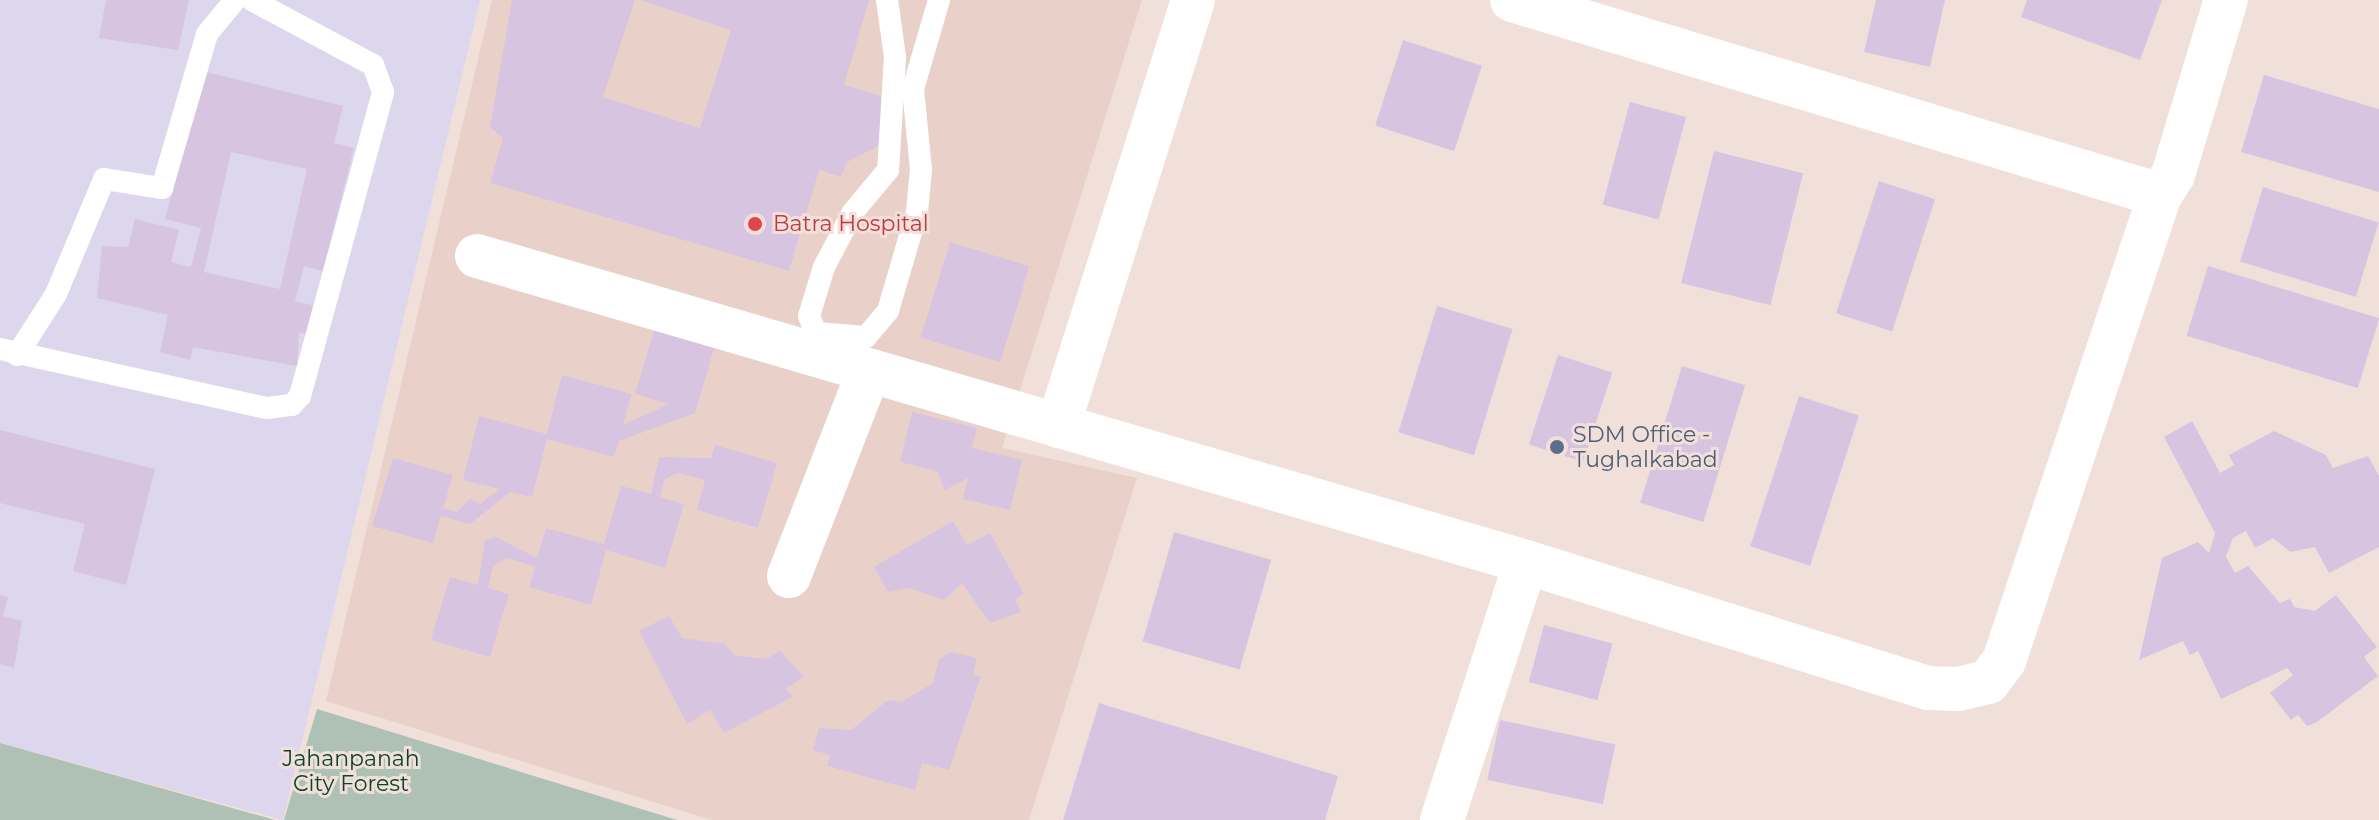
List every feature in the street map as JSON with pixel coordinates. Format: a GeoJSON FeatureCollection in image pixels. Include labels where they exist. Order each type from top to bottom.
{"type":"FeatureCollection","features":[{"type":"Feature","properties":{"kind":"street"},"geometry":{"type":"LineString","coordinates":[[1058,426],[1193,0]]}},
{"type":"Feature","properties":{"kind":"street"},"geometry":{"type":"LineString","coordinates":[[1512,0],[2160,195]]}},
{"type":"Feature","properties":{"kind":"street"},"geometry":{"type":"LineString","coordinates":[[477,256],[1526,562],[1928,688],[1988,682],[2004,661],[2160,195],[2173,175],[2226,0]]}},
{"type":"Feature","properties":{"kind":"street"},"geometry":{"type":"LineString","coordinates":[[789,576],[869,371]]}},
{"type":"Feature","properties":{"kind":"street"},"geometry":{"type":"LineString","coordinates":[[1442,820],[1526,562]]}},
{"type":"Feature","properties":{"kind":"lane"},"geometry":{"type":"LineString","coordinates":[[235,0],[207,34],[162,188],[104,179],[56,294],[9,352],[267,408],[292,405],[300,396],[383,92],[373,65],[252,0]]}},
{"type":"Feature","properties":{"kind":"lane"},"geometry":{"type":"LineString","coordinates":[[887,0],[895,57],[888,170],[853,212],[824,267],[809,316],[816,333],[866,337],[888,311],[917,212],[921,170],[913,89],[939,0]]}},
{"type":"Feature","properties":{"kind":"shaded area"},"geometry":{"type":"Polygon","coordinates":[[[0,0],[480,0],[283,820],[0,743],[0,0]]]}},
{"type":"Feature","properties":{"kind":"shaded area","name":"Batra Hospital"},"geometry":{"type":"Polygon","coordinates":[[[492,0],[1142,0],[1002,448],[1137,478],[1029,820],[712,820],[326,701],[492,0]]]}},
{"type":"Feature","properties":{"kind":"green space","name":"Jahanpanah City Forest"},"geometry":{"type":"Polygon","coordinates":[[[317,709],[677,820],[284,820],[317,709]]]}},
{"type":"Feature","properties":{"kind":"green space","name":"Jahanpanah City Forest"},"geometry":{"type":"Polygon","coordinates":[[[0,743],[275,820],[0,820],[0,743]]]}},
{"type":"Feature","properties":{"kind":"building"},"geometry":{"type":"Polygon","coordinates":[[[106,0],[189,0],[178,50],[99,38],[106,0]]]}},
{"type":"Feature","properties":{"kind":"building"},"geometry":{"type":"Polygon","coordinates":[[[512,0],[635,0],[603,97],[700,128],[731,30],[640,0],[869,0],[844,85],[881,96],[880,145],[847,162],[841,177],[819,170],[789,271],[490,183],[503,138],[490,127],[512,0]]]}},
{"type":"Feature","properties":{"kind":"building"},"geometry":{"type":"Polygon","coordinates":[[[1876,0],[1945,0],[1930,67],[1864,52],[1876,0]]]}},
{"type":"Feature","properties":{"kind":"building"},"geometry":{"type":"Polygon","coordinates":[[[2027,0],[2162,0],[2140,60],[2021,17],[2027,0]]]}},
{"type":"Feature","properties":{"kind":"building"},"geometry":{"type":"Polygon","coordinates":[[[1403,40],[1482,66],[1454,151],[1375,126],[1403,40]]]}},
{"type":"Feature","properties":{"kind":"building"},"geometry":{"type":"Polygon","coordinates":[[[203,71],[343,106],[334,143],[354,148],[323,271],[304,266],[295,301],[315,306],[308,335],[299,332],[297,366],[193,347],[190,360],[160,352],[168,315],[97,298],[102,246],[128,247],[135,219],[179,230],[171,262],[191,267],[201,228],[165,219],[203,71]],[[231,152],[204,272],[280,289],[307,169],[231,152]]]}},
{"type":"Feature","properties":{"kind":"building"},"geometry":{"type":"Polygon","coordinates":[[[2264,75],[2379,109],[2379,192],[2241,152],[2264,75]]]}},
{"type":"Feature","properties":{"kind":"building"},"geometry":{"type":"Polygon","coordinates":[[[1630,102],[1686,117],[1659,219],[1603,204],[1630,102]]]}},
{"type":"Feature","properties":{"kind":"building"},"geometry":{"type":"Polygon","coordinates":[[[1714,151],[1803,173],[1770,305],[1681,283],[1714,151]]]}},
{"type":"Feature","properties":{"kind":"building"},"geometry":{"type":"Polygon","coordinates":[[[1879,181],[1935,199],[1892,331],[1836,313],[1879,181]]]}},
{"type":"Feature","properties":{"kind":"building"},"geometry":{"type":"Polygon","coordinates":[[[2263,187],[2379,222],[2356,297],[2240,262],[2263,187]]]}},
{"type":"Feature","properties":{"kind":"building"},"geometry":{"type":"Polygon","coordinates":[[[950,242],[1029,266],[1000,362],[921,338],[950,242]]]}},
{"type":"Feature","properties":{"kind":"building"},"geometry":{"type":"Polygon","coordinates":[[[2208,266],[2379,318],[2358,388],[2187,336],[2208,266]]]}},
{"type":"Feature","properties":{"kind":"building"},"geometry":{"type":"Polygon","coordinates":[[[1437,306],[1513,329],[1474,455],[1398,432],[1437,306]]]}},
{"type":"Feature","properties":{"kind":"building"},"geometry":{"type":"Polygon","coordinates":[[[654,330],[714,348],[695,413],[619,441],[614,457],[547,439],[532,497],[510,492],[470,524],[441,516],[433,543],[372,526],[393,458],[453,475],[443,508],[457,512],[470,499],[480,504],[500,489],[463,480],[479,416],[547,434],[562,375],[632,394],[623,425],[669,404],[635,394],[654,330]]]}},
{"type":"Feature","properties":{"kind":"building"},"geometry":{"type":"Polygon","coordinates":[[[1558,355],[1612,373],[1583,462],[1529,444],[1558,355]]]}},
{"type":"Feature","properties":{"kind":"building"},"geometry":{"type":"Polygon","coordinates":[[[1682,366],[1745,385],[1703,522],[1640,503],[1682,366]]]}},
{"type":"Feature","properties":{"kind":"building"},"geometry":{"type":"Polygon","coordinates":[[[1799,396],[1859,415],[1810,566],[1750,546],[1799,396]]]}},
{"type":"Feature","properties":{"kind":"building"},"geometry":{"type":"Polygon","coordinates":[[[912,412],[977,428],[972,448],[1022,460],[1010,510],[963,499],[968,478],[945,490],[937,471],[900,462],[912,412]]]}},
{"type":"Feature","properties":{"kind":"building"},"geometry":{"type":"Polygon","coordinates":[[[2192,421],[2220,473],[2234,465],[2229,455],[2274,431],[2326,455],[2333,468],[2368,456],[2379,476],[2379,547],[2329,573],[2315,547],[2290,552],[2273,538],[2255,548],[2246,531],[2233,538],[2226,557],[2235,573],[2248,566],[2280,603],[2290,599],[2294,607],[2315,611],[2336,595],[2377,647],[2364,657],[2378,676],[2317,722],[2307,726],[2298,715],[2291,720],[2270,693],[2293,675],[2287,668],[2221,699],[2198,651],[2190,655],[2183,641],[2139,660],[2162,558],[2198,542],[2209,553],[2215,533],[2164,437],[2192,421]]]}},
{"type":"Feature","properties":{"kind":"building"},"geometry":{"type":"Polygon","coordinates":[[[0,430],[155,469],[126,585],[73,571],[85,524],[0,503],[0,430]]]}},
{"type":"Feature","properties":{"kind":"building"},"geometry":{"type":"Polygon","coordinates":[[[715,445],[777,463],[758,528],[697,510],[705,480],[677,473],[664,480],[660,497],[684,504],[665,568],[606,550],[591,605],[529,587],[535,566],[506,558],[493,566],[488,588],[509,594],[490,657],[431,640],[450,577],[478,585],[485,540],[496,537],[537,558],[546,528],[604,544],[621,486],[651,494],[659,457],[711,458],[715,445]]]}},
{"type":"Feature","properties":{"kind":"building"},"geometry":{"type":"Polygon","coordinates":[[[953,521],[967,545],[990,533],[1024,594],[1015,599],[1021,612],[990,623],[962,583],[944,600],[909,588],[888,592],[874,567],[953,521]]]}},
{"type":"Feature","properties":{"kind":"building"},"geometry":{"type":"Polygon","coordinates":[[[1174,532],[1271,560],[1240,669],[1143,642],[1174,532]]]}},
{"type":"Feature","properties":{"kind":"building"},"geometry":{"type":"Polygon","coordinates":[[[0,595],[8,597],[3,616],[22,621],[14,668],[0,664],[0,595]]]}},
{"type":"Feature","properties":{"kind":"building"},"geometry":{"type":"Polygon","coordinates":[[[669,616],[682,638],[725,644],[734,655],[766,659],[780,651],[804,677],[786,688],[792,697],[724,733],[710,710],[687,724],[639,631],[669,616]]]}},
{"type":"Feature","properties":{"kind":"building"},"geometry":{"type":"Polygon","coordinates":[[[1544,625],[1613,643],[1597,700],[1529,682],[1544,625]]]}},
{"type":"Feature","properties":{"kind":"building"},"geometry":{"type":"Polygon","coordinates":[[[951,652],[977,658],[973,675],[981,677],[949,770],[922,763],[915,790],[827,766],[830,755],[813,750],[819,728],[851,730],[888,700],[901,702],[933,683],[939,659],[951,652]]]}},
{"type":"Feature","properties":{"kind":"building"},"geometry":{"type":"Polygon","coordinates":[[[1099,703],[1338,776],[1325,820],[1063,820],[1099,703]]]}},
{"type":"Feature","properties":{"kind":"building"},"geometry":{"type":"Polygon","coordinates":[[[1500,720],[1615,745],[1603,804],[1487,780],[1500,720]]]}},
{"type":"Feature","properties":{"kind":"place","name":"Batra Hospital"},"geometry":{"type":"Point","coordinates":[755,224]}},
{"type":"Feature","properties":{"kind":"place","name":"SDM Office - Tughalkabad"},"geometry":{"type":"Point","coordinates":[1557,447]}}]}
